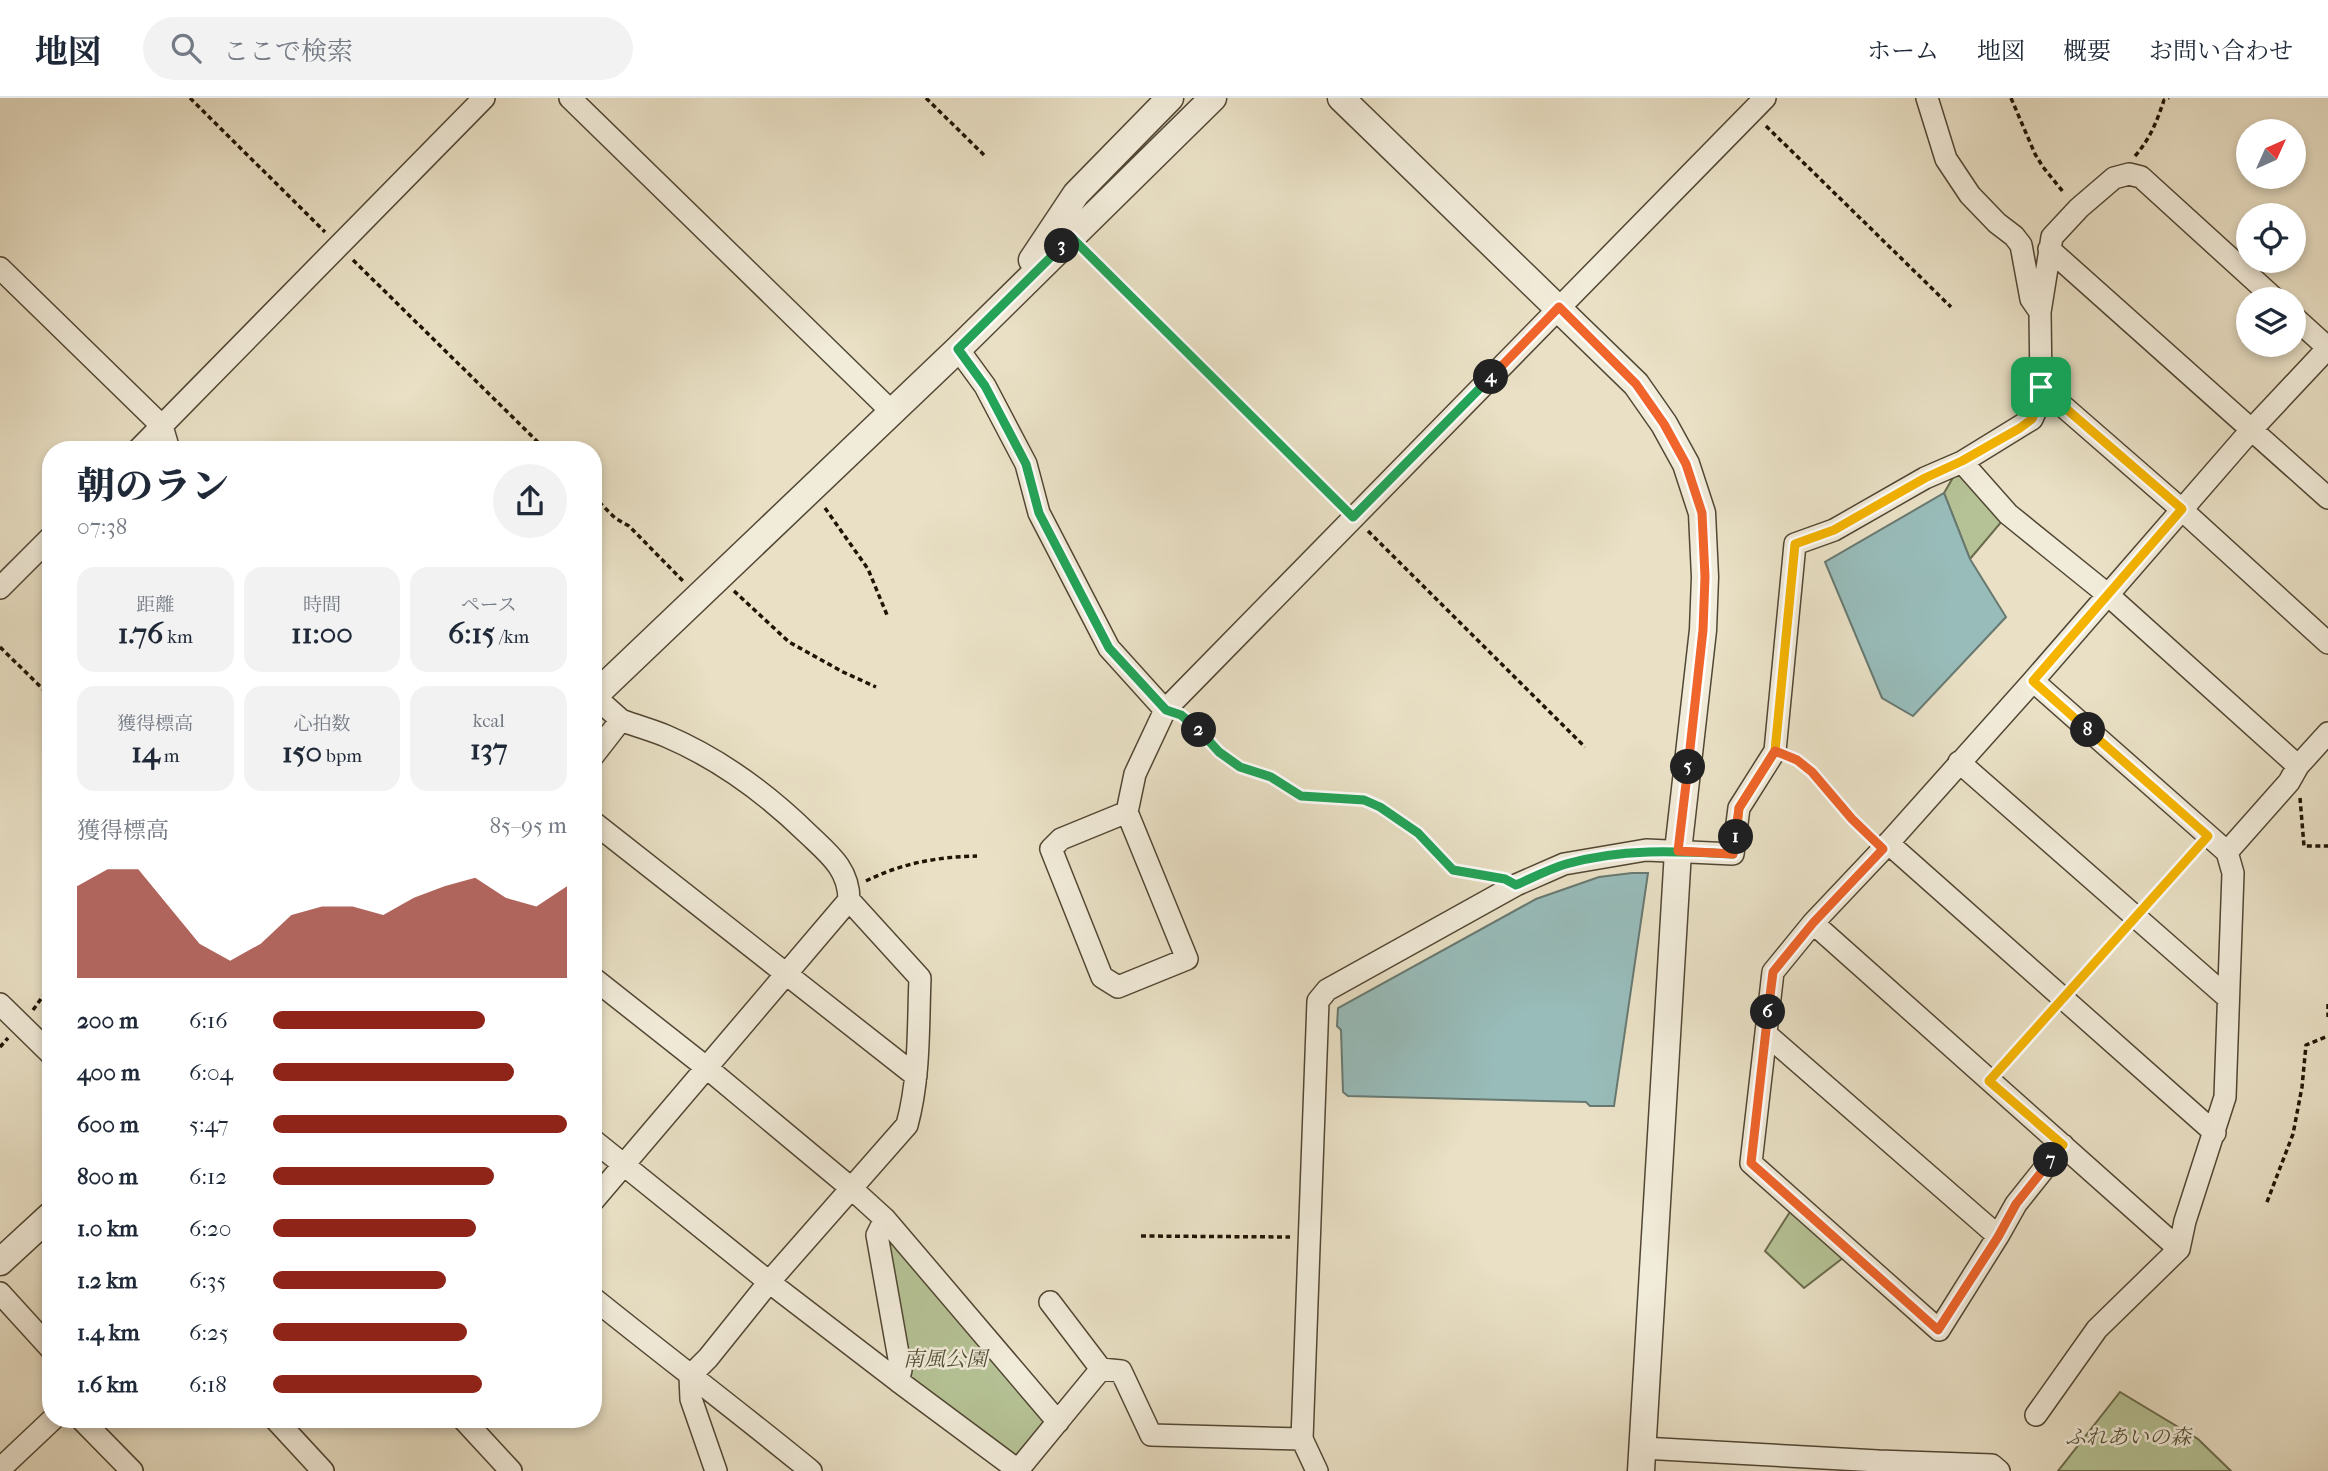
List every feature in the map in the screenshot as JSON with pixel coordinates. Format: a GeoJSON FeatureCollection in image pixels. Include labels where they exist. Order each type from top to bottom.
{"type":"FeatureCollection","features":[{"type":"Feature","properties":{"kind":"street"},"geometry":{"type":"LineString","coordinates":[[147,441],[484,98]]}},
{"type":"Feature","properties":{"kind":"street"},"geometry":{"type":"LineString","coordinates":[[570,98],[891,411]]}},
{"type":"Feature","properties":{"kind":"street"},"geometry":{"type":"LineString","coordinates":[[965,342],[1032,260],[1076,194],[1171,98]]}},
{"type":"Feature","properties":{"kind":"street"},"geometry":{"type":"LineString","coordinates":[[602,688],[965,342],[1213,98]]}},
{"type":"Feature","properties":{"kind":"street"},"geometry":{"type":"LineString","coordinates":[[1341,98],[1636,384],[1664,424],[1686,464],[1702,513],[1705,577],[1703,630],[1678,851],[1641,1460],[1878,1466],[1992,1465],[1999,1471]]}},
{"type":"Feature","properties":{"kind":"street"},"geometry":{"type":"LineString","coordinates":[[1927,98],[1946,159],[1970,195],[2021,245],[2031,299],[2040,312]]}},
{"type":"Feature","properties":{"kind":"street"},"geometry":{"type":"LineString","coordinates":[[1127,813],[1061,839],[1051,849],[1102,977],[1118,987],[1187,959],[1127,813],[1135,774],[1166,710],[1758,105]]}},
{"type":"Feature","properties":{"kind":"street"},"geometry":{"type":"LineString","coordinates":[[1317,1471],[1302,1439],[1318,1001],[1327,990],[1516,885],[1564,864],[1646,850],[1733,854],[1739,808],[1775,751],[1795,544],[1834,530],[1925,478],[1962,461],[2032,419],[2041,387],[2040,312],[2052,237],[2079,208],[2114,178],[2129,174],[2141,177],[2262,287]]}},
{"type":"Feature","properties":{"kind":"street"},"geometry":{"type":"LineString","coordinates":[[2049,249],[2328,498]]}},
{"type":"Feature","properties":{"kind":"street"},"geometry":{"type":"LineString","coordinates":[[0,268],[162,426],[166,441]]}},
{"type":"Feature","properties":{"kind":"street"},"geometry":{"type":"LineString","coordinates":[[2063,1145],[2016,1204],[1938,1330],[1751,1163],[1773,972],[1813,923],[2033,681],[2252,429],[2328,348],[2306,328]]}},
{"type":"Feature","properties":{"kind":"street"},"geometry":{"type":"LineString","coordinates":[[965,342],[1026,464],[1039,513],[1109,648],[1166,710]]}},
{"type":"Feature","properties":{"kind":"street"},"geometry":{"type":"LineString","coordinates":[[2041,387],[2182,509],[2328,643]]}},
{"type":"Feature","properties":{"kind":"street"},"geometry":{"type":"LineString","coordinates":[[1962,461],[2008,514],[2107,594],[2293,774]]}},
{"type":"Feature","properties":{"kind":"street"},"geometry":{"type":"LineString","coordinates":[[0,588],[42,546]]}},
{"type":"Feature","properties":{"kind":"street"},"geometry":{"type":"LineString","coordinates":[[2033,681],[2227,852],[2233,873],[2225,1097],[2185,1221],[2179,1249],[2096,1329],[2036,1415]]}},
{"type":"Feature","properties":{"kind":"street"},"geometry":{"type":"LineString","coordinates":[[602,703],[621,720],[667,737],[706,757],[753,786],[783,810],[839,864],[849,895],[920,978],[914,1100],[907,1125],[690,1376],[691,1399],[716,1471]]}},
{"type":"Feature","properties":{"kind":"street"},"geometry":{"type":"LineString","coordinates":[[602,744],[621,720]]}},
{"type":"Feature","properties":{"kind":"street"},"geometry":{"type":"LineString","coordinates":[[2227,852],[2328,733]]}},
{"type":"Feature","properties":{"kind":"street"},"geometry":{"type":"LineString","coordinates":[[1959,762],[2227,997]]}},
{"type":"Feature","properties":{"kind":"street"},"geometry":{"type":"LineString","coordinates":[[602,829],[916,1076]]}},
{"type":"Feature","properties":{"kind":"street"},"geometry":{"type":"LineString","coordinates":[[1885,846],[2215,1133]]}},
{"type":"Feature","properties":{"kind":"street"},"geometry":{"type":"LineString","coordinates":[[602,1191],[786,975],[849,895]]}},
{"type":"Feature","properties":{"kind":"street"},"geometry":{"type":"LineString","coordinates":[[1813,923],[2179,1249]]}},
{"type":"Feature","properties":{"kind":"street"},"geometry":{"type":"LineString","coordinates":[[602,985],[707,1068],[884,1219],[1058,1422]]}},
{"type":"Feature","properties":{"kind":"street"},"geometry":{"type":"LineString","coordinates":[[0,1004],[42,1045]]}},
{"type":"Feature","properties":{"kind":"street"},"geometry":{"type":"LineString","coordinates":[[1766,1034],[1998,1237]]}},
{"type":"Feature","properties":{"kind":"street"},"geometry":{"type":"LineString","coordinates":[[602,1147],[769,1282],[1018,1470],[1101,1369]]}},
{"type":"Feature","properties":{"kind":"street"},"geometry":{"type":"LineString","coordinates":[[884,1219],[877,1235],[901,1370],[898,1381]]}},
{"type":"Feature","properties":{"kind":"street"},"geometry":{"type":"LineString","coordinates":[[0,1262],[42,1223]]}},
{"type":"Feature","properties":{"kind":"street"},"geometry":{"type":"LineString","coordinates":[[0,1293],[42,1339]]}},
{"type":"Feature","properties":{"kind":"street"},"geometry":{"type":"LineString","coordinates":[[1050,1302],[1101,1369],[1121,1371],[1151,1434],[1302,1439]]}},
{"type":"Feature","properties":{"kind":"street"},"geometry":{"type":"LineString","coordinates":[[602,1305],[690,1376],[711,1389],[811,1471]]}},
{"type":"Feature","properties":{"kind":"street"},"geometry":{"type":"LineString","coordinates":[[0,1469],[43,1428]]}},
{"type":"Feature","properties":{"kind":"street"},"geometry":{"type":"LineString","coordinates":[[90,1428],[132,1471]]}},
{"type":"Feature","properties":{"kind":"street"},"geometry":{"type":"LineString","coordinates":[[283,1428],[323,1471]]}},
{"type":"Feature","properties":{"kind":"street"},"geometry":{"type":"LineString","coordinates":[[471,1428],[511,1471]]}},
{"type":"Feature","properties":{"kind":"path"},"geometry":{"type":"LineString","coordinates":[[190,98],[537,441]]}},
{"type":"Feature","properties":{"kind":"path"},"geometry":{"type":"LineString","coordinates":[[926,98],[984,155]]}},
{"type":"Feature","properties":{"kind":"path"},"geometry":{"type":"LineString","coordinates":[[2011,98],[2043,167],[2069,199]]}},
{"type":"Feature","properties":{"kind":"path"},"geometry":{"type":"LineString","coordinates":[[2129,174],[2131,161],[2146,145],[2165,99]]}},
{"type":"Feature","properties":{"kind":"path"},"geometry":{"type":"LineString","coordinates":[[1758,105],[1951,307]]}},
{"type":"Feature","properties":{"kind":"path"},"geometry":{"type":"LineString","coordinates":[[1071,237],[1585,747]]}},
{"type":"Feature","properties":{"kind":"path"},"geometry":{"type":"LineString","coordinates":[[810,489],[862,558],[887,615]]}},
{"type":"Feature","properties":{"kind":"path"},"geometry":{"type":"LineString","coordinates":[[602,505],[615,518],[629,526],[698,596]]}},
{"type":"Feature","properties":{"kind":"path"},"geometry":{"type":"LineString","coordinates":[[719,577],[789,642],[876,687]]}},
{"type":"Feature","properties":{"kind":"path"},"geometry":{"type":"LineString","coordinates":[[0,647],[42,688]]}},
{"type":"Feature","properties":{"kind":"path"},"geometry":{"type":"LineString","coordinates":[[1166,710],[1181,715],[1219,752],[1240,767],[1271,777],[1301,796],[1364,800],[1380,807],[1418,833],[1453,870],[1505,879],[1516,885]]}},
{"type":"Feature","properties":{"kind":"path"},"geometry":{"type":"LineString","coordinates":[[1775,751],[1797,760],[1812,772],[1852,819],[1885,846]]}},
{"type":"Feature","properties":{"kind":"path"},"geometry":{"type":"LineString","coordinates":[[2293,774],[2302,800],[2304,846],[2328,846]]}},
{"type":"Feature","properties":{"kind":"path"},"geometry":{"type":"LineString","coordinates":[[1989,1081],[2208,836]]}},
{"type":"Feature","properties":{"kind":"path"},"geometry":{"type":"LineString","coordinates":[[849,895],[892,869],[913,862],[977,856]]}},
{"type":"Feature","properties":{"kind":"path"},"geometry":{"type":"LineString","coordinates":[[23,1027],[42,997]]}},
{"type":"Feature","properties":{"kind":"path"},"geometry":{"type":"LineString","coordinates":[[2328,1004],[2328,1017]]}},
{"type":"Feature","properties":{"kind":"path"},"geometry":{"type":"LineString","coordinates":[[2267,1202],[2293,1134],[2302,1087],[2306,1045],[2328,1036]]}},
{"type":"Feature","properties":{"kind":"path"},"geometry":{"type":"LineString","coordinates":[[1141,1236],[1310,1237]]}},
{"type":"Feature","properties":{"kind":"green space"},"geometry":{"type":"Polygon","coordinates":[[[1962,462],[2008,514],[1970,559],[1944,493],[1962,462]]]}},
{"type":"Feature","properties":{"kind":"green space"},"geometry":{"type":"Polygon","coordinates":[[[1795,1204],[1852,1251],[1804,1288],[1765,1251],[1795,1204]]]}},
{"type":"Feature","properties":{"kind":"green space","name":"南風公園"},"geometry":{"type":"Polygon","coordinates":[[[885,1219],[1058,1422],[1018,1470],[898,1381],[885,1219]]]}},
{"type":"Feature","properties":{"kind":"green space","name":"ふれあいの森"},"geometry":{"type":"Polygon","coordinates":[[[2120,1392],[2198,1439],[2231,1471],[2058,1471],[2120,1392]]]}},
{"type":"Feature","properties":{"kind":"water"},"geometry":{"type":"Polygon","coordinates":[[[1944,493],[1970,559],[2006,617],[1913,716],[1882,698],[1825,562],[1944,493]]]}},
{"type":"Feature","properties":{"kind":"water"},"geometry":{"type":"Polygon","coordinates":[[[1648,873],[1614,1106],[1590,1106],[1586,1102],[1348,1096],[1343,1092],[1338,1008],[1536,899],[1599,877],[1648,873]]]}},
{"type":"Feature","properties":{"kind":"route"},"geometry":{"type":"LineString","coordinates":[[2041,387],[2032,419],[2020,428],[1834,530],[1795,544],[1775,751],[1739,808],[1733,854],[1646,850],[1602,856],[1564,864],[1516,885],[1505,879],[1453,870],[1418,833],[1380,807],[1364,800],[1301,796],[1280,781],[1240,767],[1219,752],[1181,715],[1166,710],[1109,648],[1039,513],[1026,464],[985,386],[958,349],[1071,237],[1353,517],[1559,307],[1636,384],[1664,424],[1686,464],[1702,513],[1705,577],[1703,630],[1678,851],[1733,854],[1739,808],[1763,771],[1775,751],[1797,760],[1822,781],[1837,803],[1883,849],[1813,923],[1773,972],[1751,1163],[1938,1330],[2016,1204],[2063,1145],[1989,1081],[2208,836],[2033,681],[2182,509],[2041,387]]}}]}
